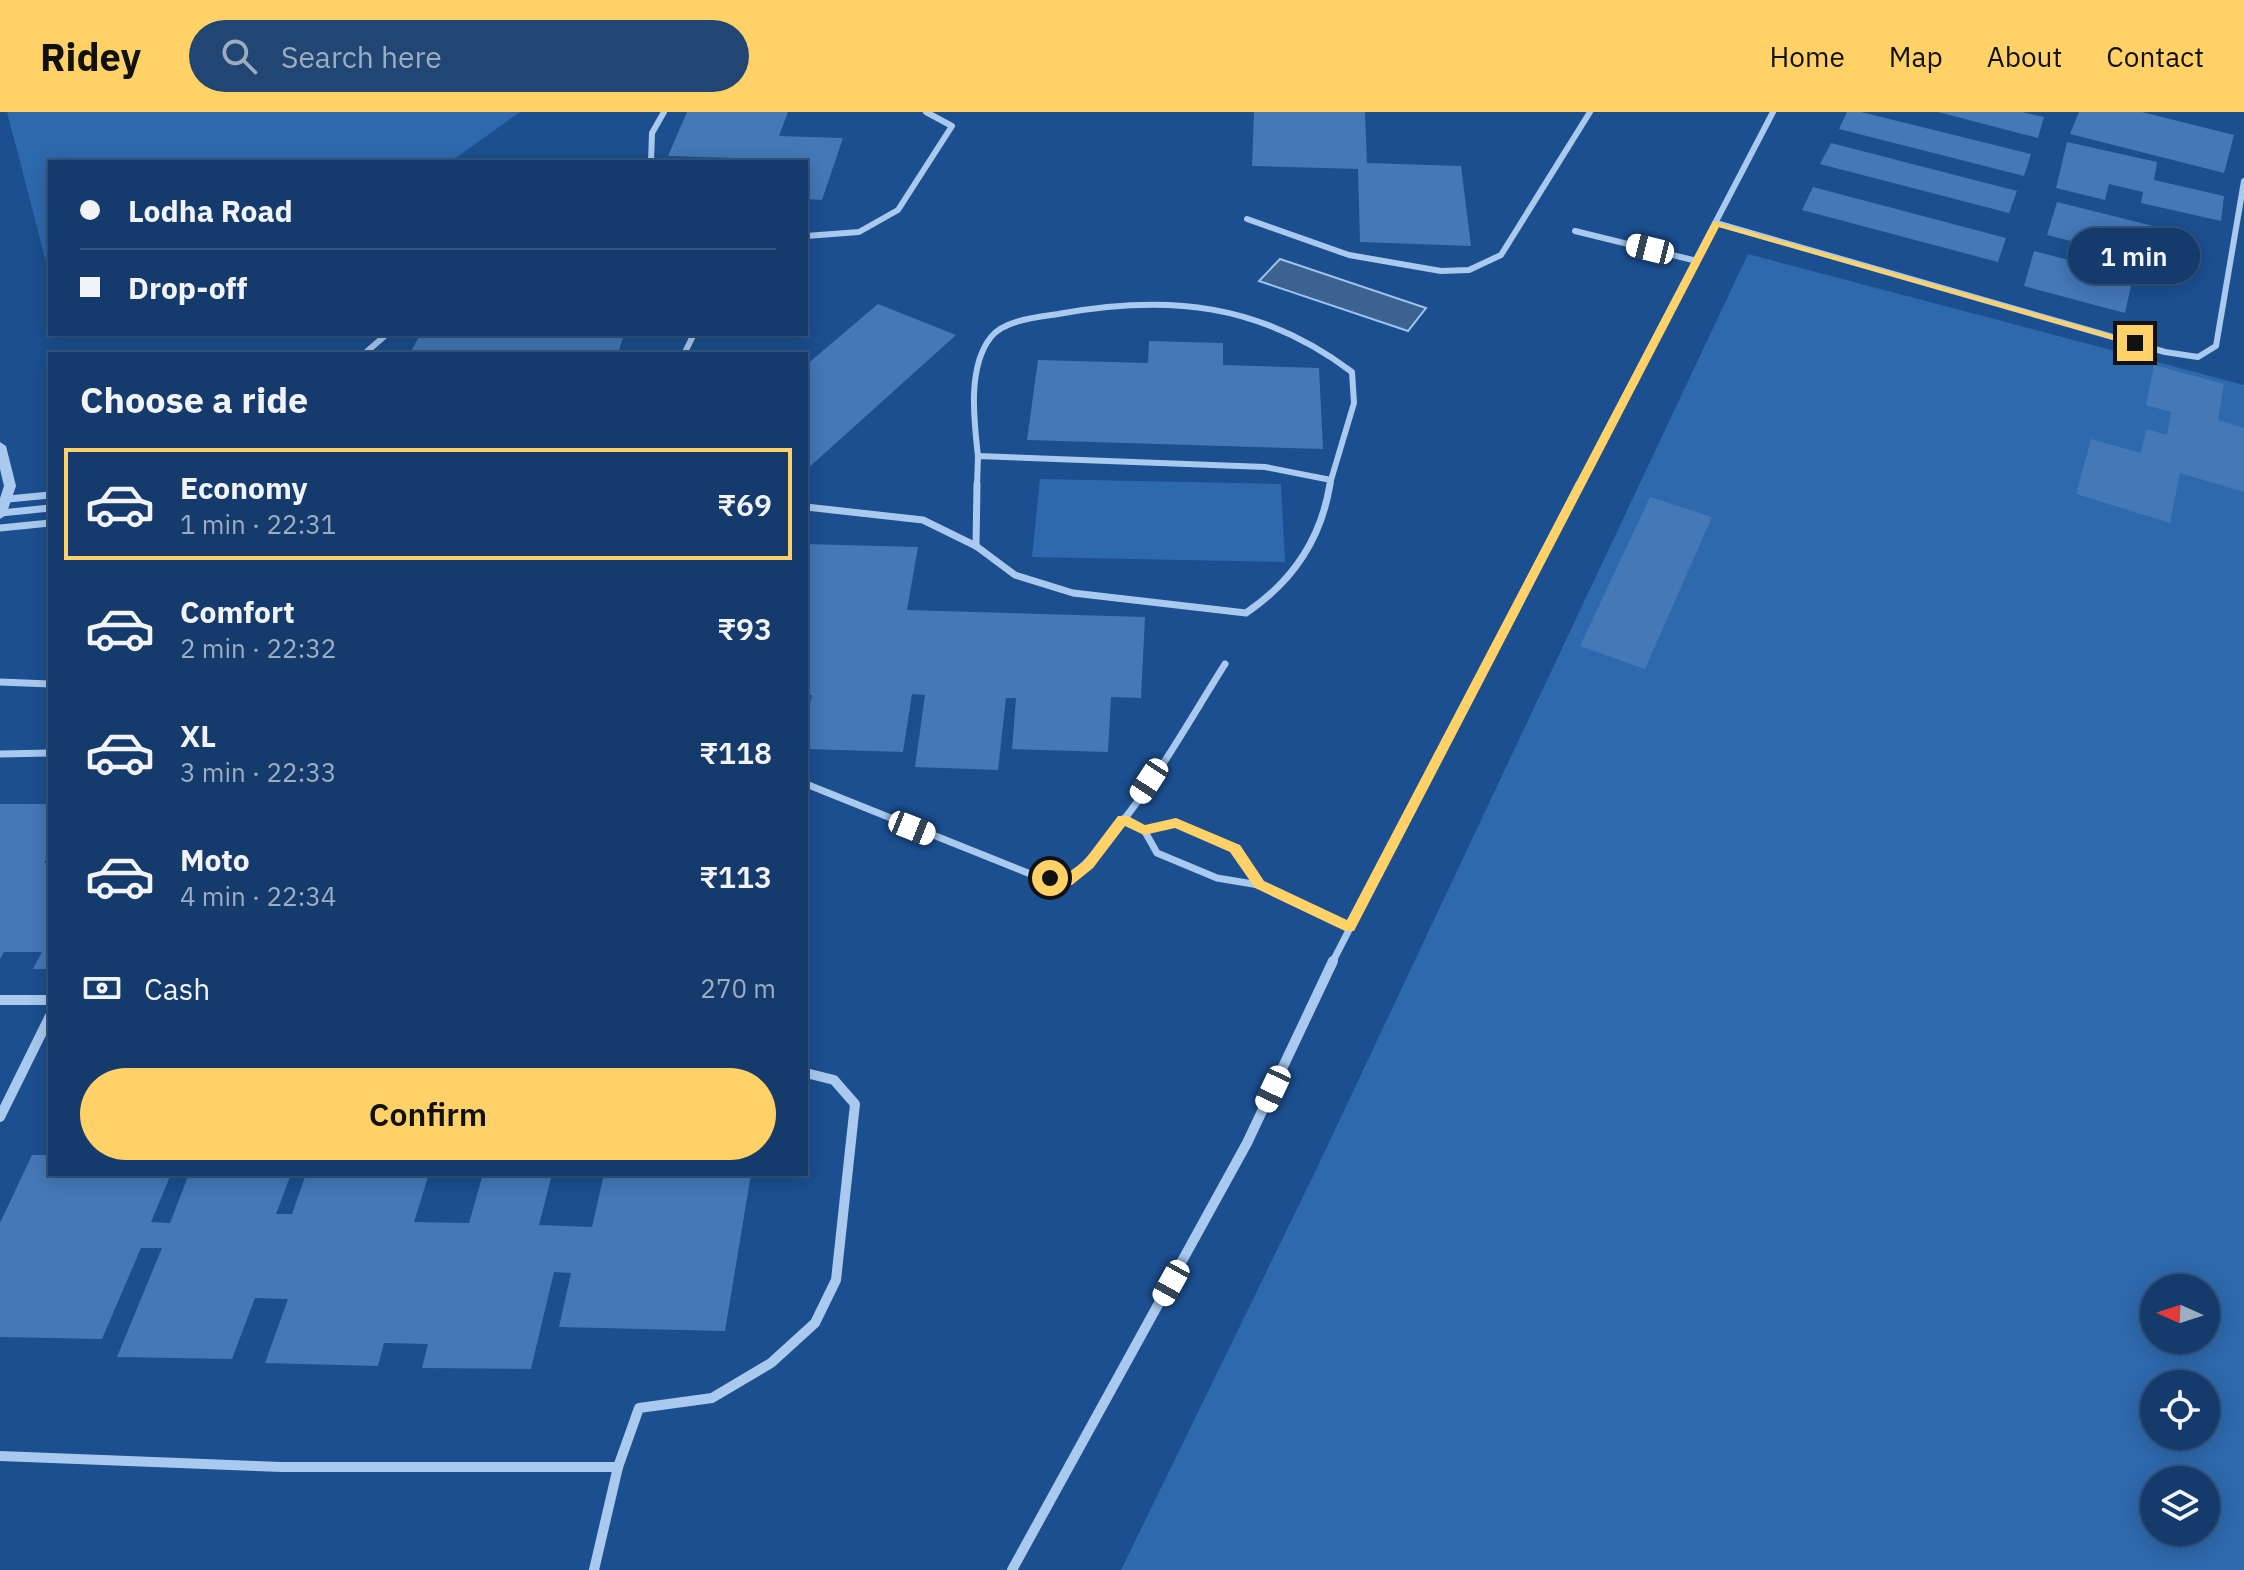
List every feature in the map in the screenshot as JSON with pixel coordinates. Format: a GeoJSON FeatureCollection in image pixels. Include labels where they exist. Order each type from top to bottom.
{"type":"FeatureCollection","features":[{"type":"Feature","properties":{"kind":"street"},"geometry":{"type":"LineString","coordinates":[[651,160],[652,133],[664,112]]}},
{"type":"Feature","properties":{"kind":"street"},"geometry":{"type":"LineString","coordinates":[[808,236],[859,232],[898,210],[952,126],[926,112]]}},
{"type":"Feature","properties":{"kind":"street"},"geometry":{"type":"LineString","coordinates":[[1247,219],[1349,255],[1441,271],[1469,270],[1501,255],[1590,112]]}},
{"type":"Feature","properties":{"kind":"street"},"geometry":{"type":"LineString","coordinates":[[1012,1570],[1247,1143],[1349,927],[1773,112]]}},
{"type":"Feature","properties":{"kind":"street"},"geometry":{"type":"LineString","coordinates":[[1716,223],[2165,352],[2198,357],[2216,346],[2244,181]]}},
{"type":"Feature","properties":{"kind":"street"},"geometry":{"type":"LineString","coordinates":[[1575,231],[1697,261]]}},
{"type":"Feature","properties":{"kind":"street"},"geometry":{"type":"LineString","coordinates":[[808,507],[923,520],[976,546],[1015,575],[1073,593],[1246,613],[1270,599],[1301,564],[1329,500],[1331,480],[1354,403],[1352,372],[1312,341],[1254,318],[1188,307],[1095,307],[1036,318],[999,329],[988,343],[975,381],[974,425],[978,456],[976,546]]}},
{"type":"Feature","properties":{"kind":"street"},"geometry":{"type":"LineString","coordinates":[[366,352],[385,336]]}},
{"type":"Feature","properties":{"kind":"street"},"geometry":{"type":"LineString","coordinates":[[0,446],[10,486],[1,514]]}},
{"type":"Feature","properties":{"kind":"street"},"geometry":{"type":"LineString","coordinates":[[978,456],[1265,467],[1331,480]]}},
{"type":"Feature","properties":{"kind":"street"},"geometry":{"type":"LineString","coordinates":[[8,499],[48,495]]}},
{"type":"Feature","properties":{"kind":"street"},"geometry":{"type":"LineString","coordinates":[[1,514],[48,508]]}},
{"type":"Feature","properties":{"kind":"street"},"geometry":{"type":"LineString","coordinates":[[0,528],[48,523]]}},
{"type":"Feature","properties":{"kind":"street"},"geometry":{"type":"LineString","coordinates":[[808,785],[1033,875],[1067,881],[1089,865],[1123,819],[1225,664]]}},
{"type":"Feature","properties":{"kind":"street"},"geometry":{"type":"LineString","coordinates":[[0,682],[48,684]]}},
{"type":"Feature","properties":{"kind":"street"},"geometry":{"type":"LineString","coordinates":[[0,754],[48,753]]}},
{"type":"Feature","properties":{"kind":"street"},"geometry":{"type":"LineString","coordinates":[[1123,819],[1144,830],[1157,853],[1217,878],[1259,885],[1349,927]]}},
{"type":"Feature","properties":{"kind":"street"},"geometry":{"type":"LineString","coordinates":[[1144,830],[1176,823],[1235,849],[1259,885]]}},
{"type":"Feature","properties":{"kind":"street"},"geometry":{"type":"LineString","coordinates":[[0,1000],[48,1000]]}},
{"type":"Feature","properties":{"kind":"street"},"geometry":{"type":"LineString","coordinates":[[0,1117],[48,1020]]}},
{"type":"Feature","properties":{"kind":"street"},"geometry":{"type":"LineString","coordinates":[[594,1570],[618,1467],[639,1408],[712,1398],[771,1363],[815,1323],[836,1280],[855,1104],[834,1080],[808,1074]]}},
{"type":"Feature","properties":{"kind":"street"},"geometry":{"type":"LineString","coordinates":[[0,1456],[282,1467],[618,1467]]}},
{"type":"Feature","properties":{"kind":"shaded area"},"geometry":{"type":"Polygon","coordinates":[[[7,112],[520,112],[453,160],[48,160],[48,269],[7,112]]]}},
{"type":"Feature","properties":{"kind":"shaded area"},"geometry":{"type":"Polygon","coordinates":[[[1748,254],[2244,385],[2244,1570],[1121,1570],[1316,1170],[1748,254]]]}},
{"type":"Feature","properties":{"kind":"shaded area"},"geometry":{"type":"Polygon","coordinates":[[[1280,259],[1426,308],[1408,331],[1259,281],[1280,259]]]}},
{"type":"Feature","properties":{"kind":"shaded area"},"geometry":{"type":"Polygon","coordinates":[[[1040,479],[1281,484],[1285,562],[1032,557],[1040,479]]]}},
{"type":"Feature","properties":{"kind":"building"},"geometry":{"type":"Polygon","coordinates":[[[687,112],[788,112],[779,136],[843,138],[822,200],[808,199],[808,160],[668,156],[687,112]]]}},
{"type":"Feature","properties":{"kind":"building"},"geometry":{"type":"Polygon","coordinates":[[[1254,112],[1365,112],[1367,163],[1461,166],[1471,246],[1360,242],[1358,169],[1252,166],[1254,112]]]}},
{"type":"Feature","properties":{"kind":"building"},"geometry":{"type":"Polygon","coordinates":[[[1847,112],[1861,112],[2031,154],[2024,176],[1839,129],[1847,112]]]}},
{"type":"Feature","properties":{"kind":"building"},"geometry":{"type":"Polygon","coordinates":[[[1938,112],[2022,112],[2044,117],[2038,138],[1938,112]]]}},
{"type":"Feature","properties":{"kind":"building"},"geometry":{"type":"Polygon","coordinates":[[[2079,112],[2142,112],[2234,135],[2224,173],[2070,134],[2079,112]]]}},
{"type":"Feature","properties":{"kind":"building"},"geometry":{"type":"Polygon","coordinates":[[[2067,142],[2157,162],[2154,180],[2224,196],[2221,221],[2141,203],[2143,192],[2109,184],[2105,200],[2056,188],[2067,142]]]}},
{"type":"Feature","properties":{"kind":"building"},"geometry":{"type":"Polygon","coordinates":[[[1831,143],[2017,191],[2009,213],[1820,164],[1831,143]]]}},
{"type":"Feature","properties":{"kind":"building"},"geometry":{"type":"Polygon","coordinates":[[[1813,187],[2006,238],[1998,262],[1802,210],[1813,187]]]}},
{"type":"Feature","properties":{"kind":"building"},"geometry":{"type":"Polygon","coordinates":[[[2057,202],[2153,226],[2146,260],[2047,235],[2057,202]]]}},
{"type":"Feature","properties":{"kind":"building"},"geometry":{"type":"Polygon","coordinates":[[[2034,251],[2133,277],[2125,313],[2024,286],[2034,251]]]}},
{"type":"Feature","properties":{"kind":"building"},"geometry":{"type":"Polygon","coordinates":[[[878,304],[956,335],[808,468],[808,363],[878,304]]]}},
{"type":"Feature","properties":{"kind":"building"},"geometry":{"type":"Polygon","coordinates":[[[419,336],[623,336],[619,352],[411,352],[419,336]]]}},
{"type":"Feature","properties":{"kind":"building"},"geometry":{"type":"Polygon","coordinates":[[[1149,341],[1223,343],[1223,365],[1319,368],[1323,449],[1027,440],[1038,360],[1148,363],[1149,341]]]}},
{"type":"Feature","properties":{"kind":"building"},"geometry":{"type":"Polygon","coordinates":[[[2154,365],[2224,384],[2218,420],[2244,428],[2244,492],[2180,473],[2170,523],[2076,494],[2091,439],[2141,453],[2146,429],[2167,435],[2171,412],[2146,405],[2154,365]]]}},
{"type":"Feature","properties":{"kind":"building"},"geometry":{"type":"Polygon","coordinates":[[[1650,497],[1712,517],[1645,669],[1580,646],[1650,497]]]}},
{"type":"Feature","properties":{"kind":"building"},"geometry":{"type":"Polygon","coordinates":[[[808,544],[918,547],[907,610],[1145,617],[1141,698],[1111,697],[1108,752],[1012,749],[1016,698],[1006,698],[998,770],[915,767],[925,695],[912,694],[903,752],[808,749],[808,713],[812,695],[808,695],[808,544]]]}},
{"type":"Feature","properties":{"kind":"building"},"geometry":{"type":"Polygon","coordinates":[[[0,804],[48,804],[48,856],[44,863],[48,863],[48,969],[33,969],[42,952],[4,952],[0,959],[0,804]]]}},
{"type":"Feature","properties":{"kind":"building"},"geometry":{"type":"Polygon","coordinates":[[[32,1155],[48,1155],[48,1176],[170,1176],[151,1222],[170,1223],[188,1176],[290,1176],[276,1214],[292,1214],[305,1176],[428,1176],[414,1222],[469,1223],[482,1176],[551,1176],[539,1225],[592,1227],[604,1176],[751,1176],[725,1331],[559,1327],[571,1273],[554,1272],[531,1369],[422,1368],[428,1344],[384,1343],[378,1366],[265,1363],[288,1299],[255,1298],[232,1359],[117,1357],[162,1248],[141,1248],[102,1339],[0,1337],[0,1223],[32,1155]]]}},
{"type":"Feature","properties":{"kind":"route"},"geometry":{"type":"LineString","coordinates":[[1050,878],[1067,881],[1089,865],[1123,819],[1144,830],[1176,823],[1235,849],[1259,885],[1349,927],[1716,223],[2135,343]]}}]}
